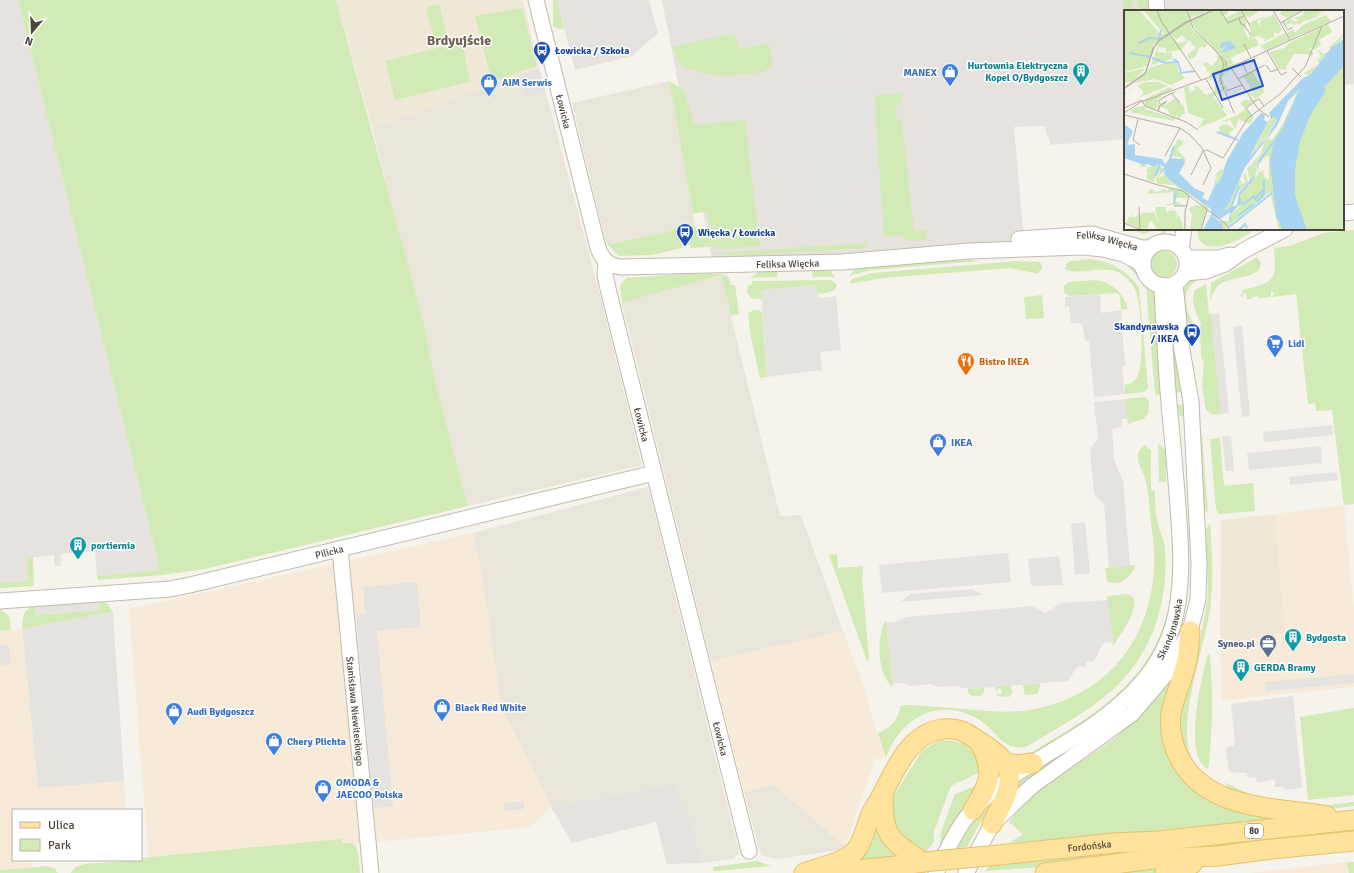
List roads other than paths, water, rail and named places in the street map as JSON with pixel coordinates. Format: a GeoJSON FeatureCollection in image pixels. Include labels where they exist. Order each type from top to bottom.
{"type":"FeatureCollection","features":[{"type":"Feature","properties":{"kind":"main road"},"geometry":{"type":"LineString","coordinates":[[1190,631],[1186,664],[1172,708],[1171,724],[1176,751],[1187,771],[1209,790],[1236,801],[1264,807],[1352,820]]}},
{"type":"Feature","properties":{"kind":"main road"},"geometry":{"type":"LineString","coordinates":[[804,873],[852,854],[862,840],[871,814],[902,758],[913,743],[923,735],[937,730],[955,729],[970,735],[980,743],[1008,772],[1006,793],[992,824]]}},
{"type":"Feature","properties":{"kind":"main road"},"geometry":{"type":"LineString","coordinates":[[974,810],[985,792],[990,779],[988,763],[980,743]]}},
{"type":"Feature","properties":{"kind":"main road"},"geometry":{"type":"LineString","coordinates":[[1008,772],[1018,765],[1033,763]]}},
{"type":"Feature","properties":{"kind":"main road"},"geometry":{"type":"LineString","coordinates":[[883,794],[883,817],[885,827],[890,836],[900,847],[930,867]]}},
{"type":"Feature","properties":{"kind":"main road","name":"Fordońska"},"geometry":{"type":"LineString","coordinates":[[826,873],[896,866],[930,867],[999,855],[1114,843],[1158,841],[1352,820]]}},
{"type":"Feature","properties":{"kind":"main road","name":"Fordońska"},"geometry":{"type":"LineString","coordinates":[[1045,873],[1153,859],[1218,856],[1354,841]]}},
{"type":"Feature","properties":{"kind":"main road"},"geometry":{"type":"LineString","coordinates":[[1165,873],[1218,856]]}},
{"type":"Feature","properties":{"kind":"street","name":"Łowicka"},"geometry":{"type":"LineString","coordinates":[[536,0],[598,248],[606,262],[605,275],[609,293],[749,851]]}},
{"type":"Feature","properties":{"kind":"street"},"geometry":{"type":"LineString","coordinates":[[1156,0],[1157,10]]}},
{"type":"Feature","properties":{"kind":"street"},"geometry":{"type":"LineString","coordinates":[[1344,214],[1354,212]]}},
{"type":"Feature","properties":{"kind":"street","name":"Skandynawska"},"geometry":{"type":"LineString","coordinates":[[1033,763],[1091,727],[1132,694],[1153,669],[1169,638],[1175,620],[1181,590],[1182,559],[1168,389],[1178,270],[1184,230]]}},
{"type":"Feature","properties":{"kind":"street"},"geometry":{"type":"LineString","coordinates":[[1143,267],[1146,253],[1149,248],[1168,235],[1172,243],[1178,270],[1211,270],[1225,264],[1243,251],[1283,230]]}},
{"type":"Feature","properties":{"kind":"street","name":"Feliksa Więcka"},"geometry":{"type":"LineString","coordinates":[[969,251],[1019,239],[1092,234],[1142,248],[1149,248]]}},
{"type":"Feature","properties":{"kind":"street","name":"Feliksa Więcka"},"geometry":{"type":"LineString","coordinates":[[606,262],[622,267],[842,262],[969,251],[1083,247],[1103,249],[1123,254],[1137,261],[1143,267],[1150,279],[1178,270]]}},
{"type":"Feature","properties":{"kind":"street","name":"Skandynawska"},"geometry":{"type":"LineString","coordinates":[[966,873],[992,824],[1032,786],[1132,714],[1166,674],[1190,631],[1198,599],[1199,564],[1190,402],[1181,344],[1178,270]]}},
{"type":"Feature","properties":{"kind":"street","name":"Pilicka"},"geometry":{"type":"LineString","coordinates":[[0,601],[175,588],[654,473]]}},
{"type":"Feature","properties":{"kind":"street","name":"Stanisława Niewiteckiego"},"geometry":{"type":"LineString","coordinates":[[340,549],[371,873]]}},
{"type":"Feature","properties":{"kind":"street"},"geometry":{"type":"LineString","coordinates":[[930,867],[974,810],[1008,772]]}},
{"type":"Feature","properties":{"kind":"place","name":"Łowicka / Szkoła"},"geometry":{"type":"Point","coordinates":[542,65]}},
{"type":"Feature","properties":{"kind":"place","name":"Hurtownia Elektryczna Kopel O/Bydgoszcz"},"geometry":{"type":"Point","coordinates":[1081,86]}},
{"type":"Feature","properties":{"kind":"place","name":"MANEX"},"geometry":{"type":"Point","coordinates":[950,87]}},
{"type":"Feature","properties":{"kind":"place","name":"AIM Serwis"},"geometry":{"type":"Point","coordinates":[489,97]}},
{"type":"Feature","properties":{"kind":"place","name":"Więcka / Łowicka"},"geometry":{"type":"Point","coordinates":[685,247]}},
{"type":"Feature","properties":{"kind":"place","name":"Skandynawska / IKEA"},"geometry":{"type":"Point","coordinates":[1192,347]}},
{"type":"Feature","properties":{"kind":"place","name":"Lidl"},"geometry":{"type":"Point","coordinates":[1275,358]}},
{"type":"Feature","properties":{"kind":"place","name":"Bistro IKEA"},"geometry":{"type":"Point","coordinates":[966,376]}},
{"type":"Feature","properties":{"kind":"place","name":"IKEA"},"geometry":{"type":"Point","coordinates":[938,457]}},
{"type":"Feature","properties":{"kind":"place","name":"portiernia"},"geometry":{"type":"Point","coordinates":[78,560]}},
{"type":"Feature","properties":{"kind":"place","name":"Bydgosta"},"geometry":{"type":"Point","coordinates":[1293,652]}},
{"type":"Feature","properties":{"kind":"place","name":"Syneo.pl"},"geometry":{"type":"Point","coordinates":[1268,658]}},
{"type":"Feature","properties":{"kind":"place","name":"GERDA Bramy"},"geometry":{"type":"Point","coordinates":[1241,682]}},
{"type":"Feature","properties":{"kind":"place","name":"Black Red White"},"geometry":{"type":"Point","coordinates":[442,722]}},
{"type":"Feature","properties":{"kind":"place","name":"Audi Bydgoszcz"},"geometry":{"type":"Point","coordinates":[174,726]}},
{"type":"Feature","properties":{"kind":"place","name":"Chery Plichta"},"geometry":{"type":"Point","coordinates":[274,756]}},
{"type":"Feature","properties":{"kind":"place","name":"OMODA & JAECOO Polska"},"geometry":{"type":"Point","coordinates":[323,803]}},
{"type":"Feature","properties":{"kind":"district","name":"Brdyujście"},"geometry":{"type":"Point","coordinates":[459,40]}}]}
